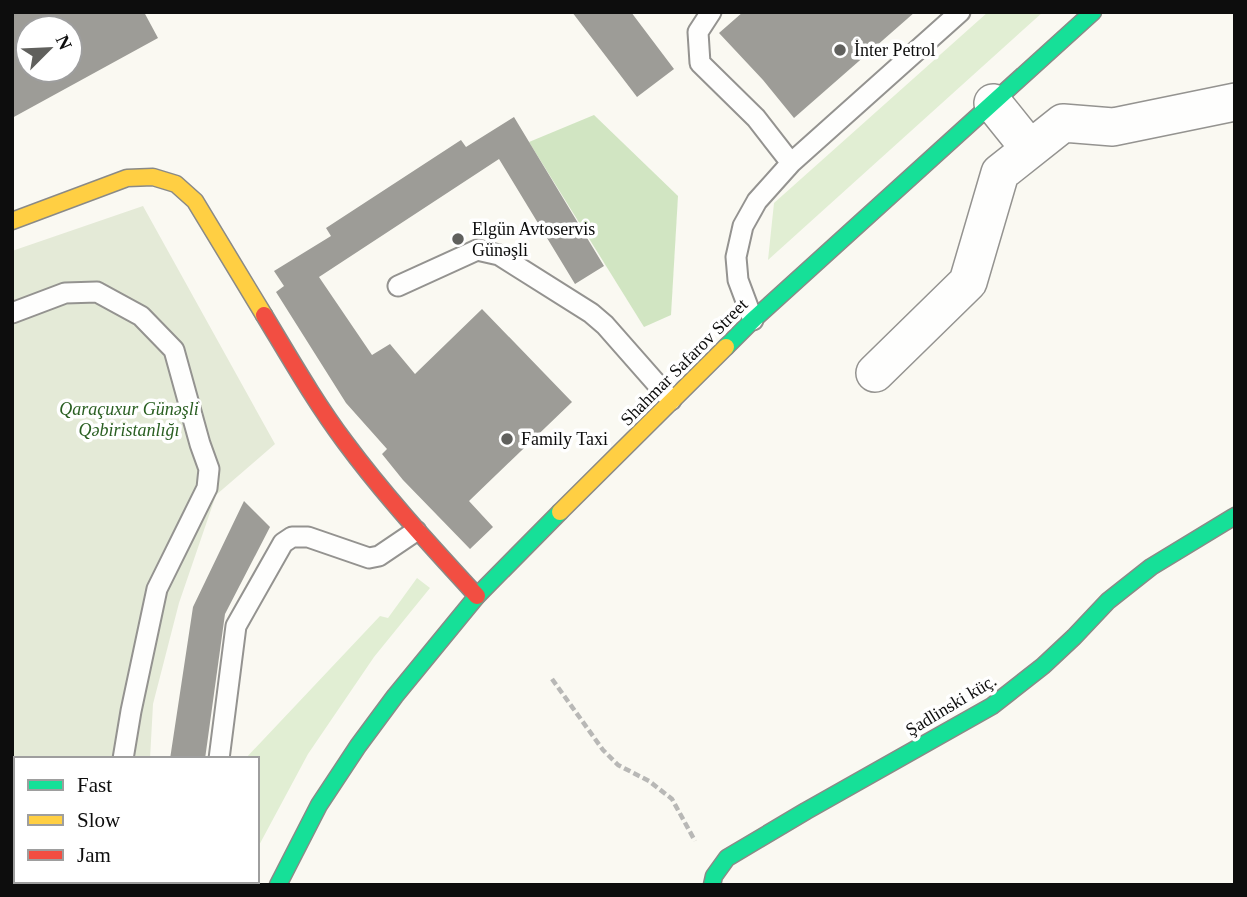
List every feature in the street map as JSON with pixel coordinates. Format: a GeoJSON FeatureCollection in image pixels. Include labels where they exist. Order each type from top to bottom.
{"type":"FeatureCollection","features":[{"type":"Feature","properties":{"kind":"street","name":"Shahmar Safarov Street"},"geometry":{"type":"LineString","coordinates":[[278,885],[319,805],[358,746],[477,596],[753,320],[1093,12]]}},
{"type":"Feature","properties":{"kind":"street"},"geometry":{"type":"LineString","coordinates":[[875,373],[968,282],[1000,173],[1063,123],[1113,127],[1235,102]]}},
{"type":"Feature","properties":{"kind":"street"},"geometry":{"type":"LineString","coordinates":[[993,103],[1030,149]]}},
{"type":"Feature","properties":{"kind":"street"},"geometry":{"type":"LineString","coordinates":[[12,221],[127,178],[153,177],[176,184],[195,201],[298,372],[344,441],[416,531],[477,596]]}},
{"type":"Feature","properties":{"kind":"street","name":"Şadlinski küç."},"geometry":{"type":"LineString","coordinates":[[713,880],[727,859],[992,706],[1043,666],[1108,601],[1151,567],[1235,516]]}},
{"type":"Feature","properties":{"kind":"lane"},"geometry":{"type":"LineString","coordinates":[[711,12],[698,32],[699,63],[756,118],[791,163]]}},
{"type":"Feature","properties":{"kind":"lane"},"geometry":{"type":"LineString","coordinates":[[753,320],[737,280],[736,257],[743,226],[757,201],[791,163],[960,12]]}},
{"type":"Feature","properties":{"kind":"lane"},"geometry":{"type":"LineString","coordinates":[[398,286],[477,250],[499,255],[591,313],[671,400]]}},
{"type":"Feature","properties":{"kind":"lane"},"geometry":{"type":"LineString","coordinates":[[12,313],[65,293],[97,292],[141,317],[174,350],[209,469],[207,488],[158,589],[123,757]]}},
{"type":"Feature","properties":{"kind":"lane"},"geometry":{"type":"LineString","coordinates":[[219,757],[236,626],[283,543],[292,537],[308,537],[369,558],[379,556],[416,531]]}},
{"type":"Feature","properties":{"kind":"path"},"geometry":{"type":"LineString","coordinates":[[552,679],[603,750],[618,765],[649,781],[672,799],[713,880]]}},
{"type":"Feature","properties":{"kind":"green space"},"geometry":{"type":"Polygon","coordinates":[[[988,12],[1043,12],[768,260],[774,203],[988,12]]]}},
{"type":"Feature","properties":{"kind":"green space"},"geometry":{"type":"Polygon","coordinates":[[[594,115],[678,196],[671,315],[644,327],[529,142],[594,115]]]}},
{"type":"Feature","properties":{"kind":"green space","name":"Qaraçuxur Günəşli Qəbiristanlığı"},"geometry":{"type":"Polygon","coordinates":[[[143,206],[275,444],[216,495],[179,603],[153,704],[150,757],[14,757],[14,883],[153,885],[12,885],[12,251],[143,206]]]}},
{"type":"Feature","properties":{"kind":"green space"},"geometry":{"type":"Polygon","coordinates":[[[417,578],[430,588],[374,657],[308,754],[259,845],[259,757],[247,757],[380,616],[388,618],[417,578]]]}},
{"type":"Feature","properties":{"kind":"green space"},"geometry":{"type":"Polygon","coordinates":[[[153,883],[239,883],[238,885],[153,883]]]}},
{"type":"Feature","properties":{"kind":"building"},"geometry":{"type":"Polygon","coordinates":[[[12,12],[144,12],[158,38],[84,79],[84,14],[14,14],[14,84],[74,84],[12,118],[12,12]]]}},
{"type":"Feature","properties":{"kind":"building"},"geometry":{"type":"Polygon","coordinates":[[[572,12],[631,12],[674,69],[637,97],[572,12]]]}},
{"type":"Feature","properties":{"kind":"building"},"geometry":{"type":"Polygon","coordinates":[[[743,12],[915,12],[794,118],[719,33],[743,12]]]}},
{"type":"Feature","properties":{"kind":"building"},"geometry":{"type":"Polygon","coordinates":[[[514,117],[604,266],[575,284],[499,159],[319,277],[372,355],[390,344],[415,374],[482,309],[572,402],[469,501],[493,527],[470,549],[403,480],[382,454],[387,449],[346,403],[276,292],[284,286],[274,271],[331,236],[326,228],[461,140],[466,147],[514,117]]]}},
{"type":"Feature","properties":{"kind":"building"},"geometry":{"type":"Polygon","coordinates":[[[244,501],[270,527],[225,614],[205,757],[170,757],[193,607],[244,501]]]}},
{"type":"Feature","properties":{"kind":"traffic: fast"},"geometry":{"type":"LineString","coordinates":[[726,347],[1093,12]]}},
{"type":"Feature","properties":{"kind":"traffic: fast"},"geometry":{"type":"LineString","coordinates":[[278,885],[319,805],[395,696],[477,596],[560,512]]}},
{"type":"Feature","properties":{"kind":"traffic: fast"},"geometry":{"type":"LineString","coordinates":[[712,885],[714,876],[727,858],[992,706],[1043,666],[1108,601],[1151,567],[1235,516]]}},
{"type":"Feature","properties":{"kind":"traffic: slow"},"geometry":{"type":"LineString","coordinates":[[12,221],[127,178],[153,177],[176,184],[195,201],[264,315]]}},
{"type":"Feature","properties":{"kind":"traffic: slow"},"geometry":{"type":"LineString","coordinates":[[560,512],[726,347]]}},
{"type":"Feature","properties":{"kind":"traffic: jam"},"geometry":{"type":"LineString","coordinates":[[264,315],[313,396],[360,462],[477,596]]}},
{"type":"Feature","properties":{"kind":"place","name":"İnter Petrol"},"geometry":{"type":"Point","coordinates":[840,50]}},
{"type":"Feature","properties":{"kind":"place","name":"Elgün Avtoservis Günəşli"},"geometry":{"type":"Point","coordinates":[458,239]}},
{"type":"Feature","properties":{"kind":"place","name":"Family Taxi"},"geometry":{"type":"Point","coordinates":[507,439]}}]}
